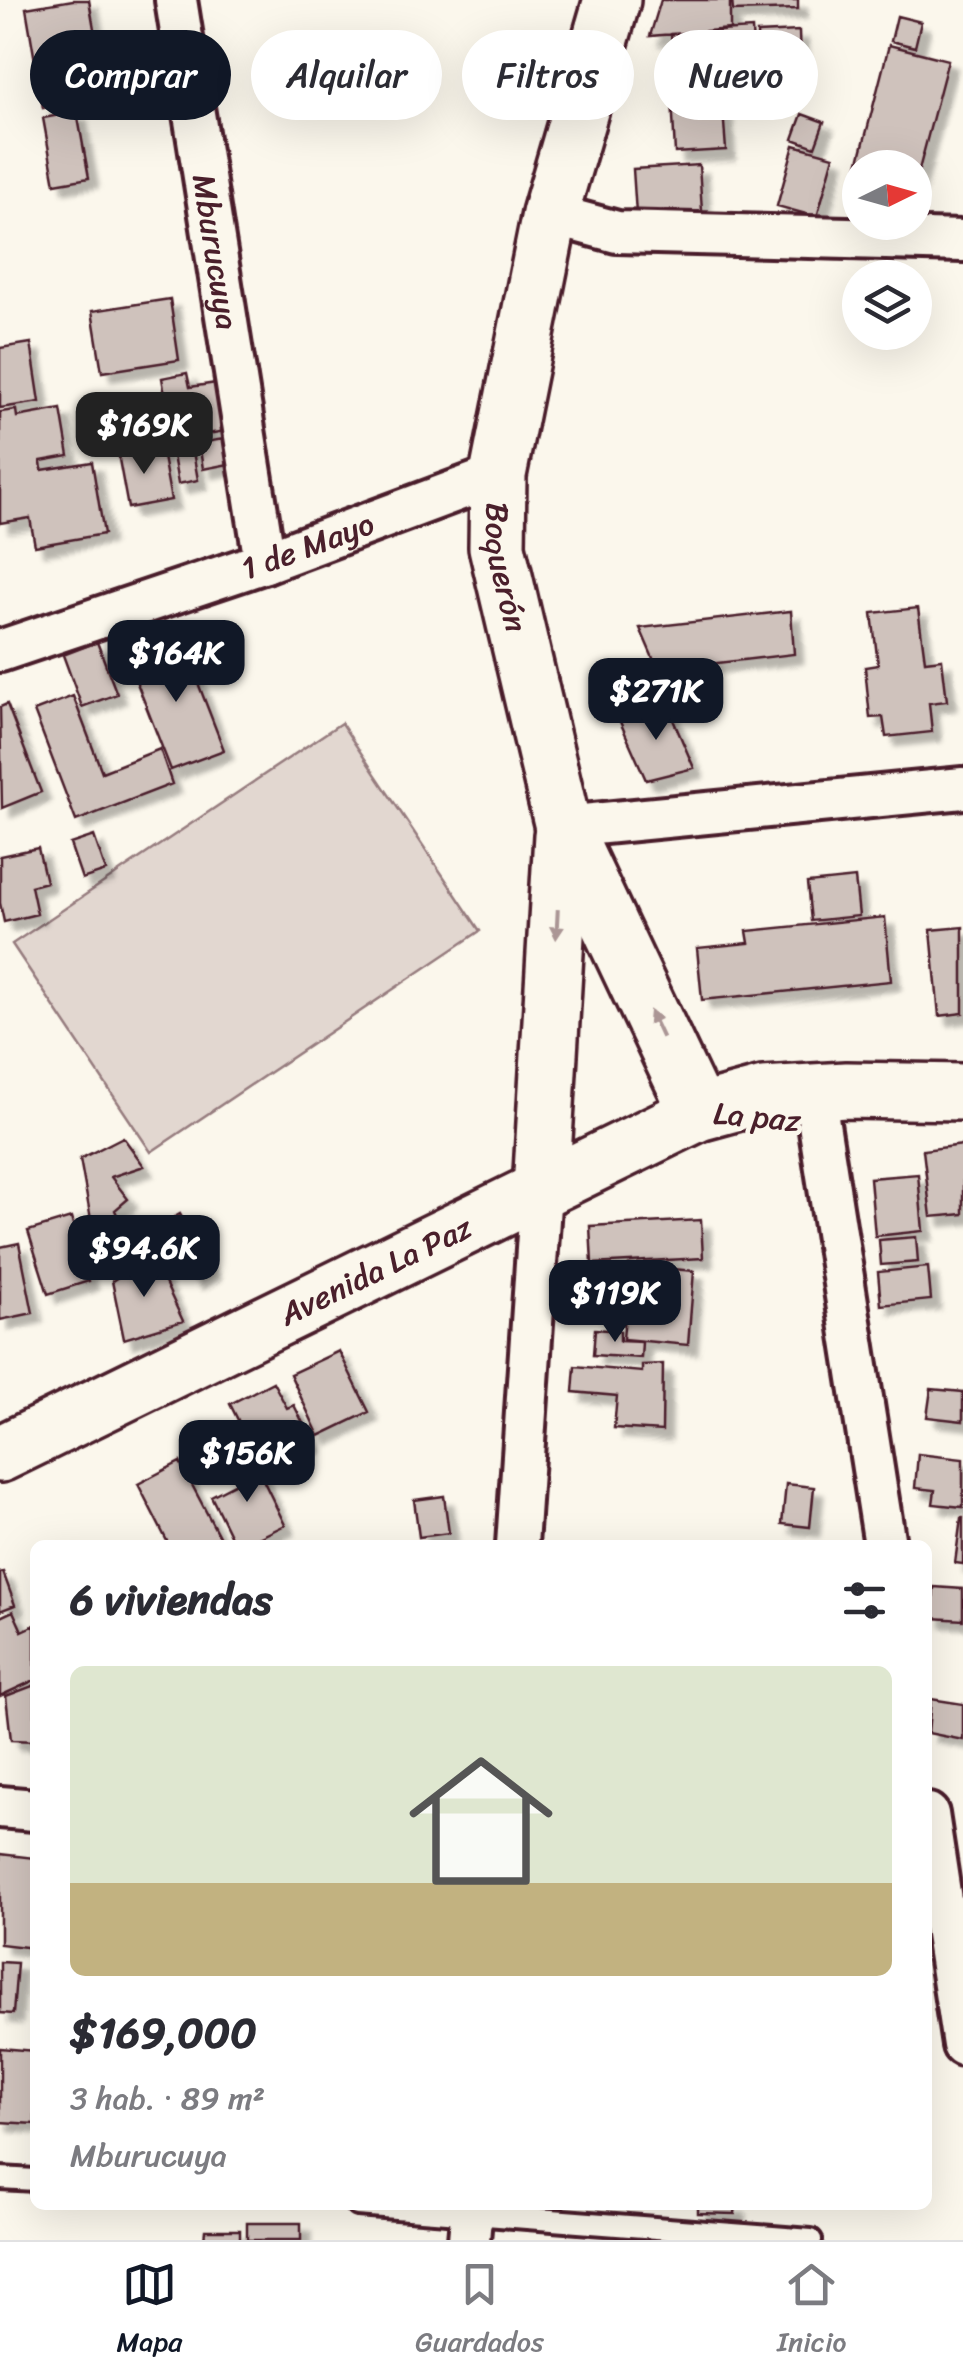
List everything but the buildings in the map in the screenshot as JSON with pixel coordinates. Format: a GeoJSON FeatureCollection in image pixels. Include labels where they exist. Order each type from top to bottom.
{"type":"FeatureCollection","features":[{"type":"Feature","properties":{"kind":"street","name":"Mburucuya"},"geometry":{"type":"LineString","coordinates":[[176,0],[265,562]]}},
{"type":"Feature","properties":{"kind":"street","name":"Boquerón"},"geometry":{"type":"LineString","coordinates":[[612,0],[550,214],[498,475],[497,547],[563,827],[698,1113]]}},
{"type":"Feature","properties":{"kind":"street"},"geometry":{"type":"LineString","coordinates":[[550,214],[617,232],[963,241]]}},
{"type":"Feature","properties":{"kind":"street","name":"1 de Mayo"},"geometry":{"type":"LineString","coordinates":[[0,651],[265,562],[498,475]]}},
{"type":"Feature","properties":{"kind":"street"},"geometry":{"type":"LineString","coordinates":[[517,1540],[563,827],[963,788]]}},
{"type":"Feature","properties":{"kind":"street","name":"La paz"},"geometry":{"type":"LineString","coordinates":[[817,1107],[963,1092]]}},
{"type":"Feature","properties":{"kind":"street","name":"La paz"},"geometry":{"type":"LineString","coordinates":[[698,1113],[764,1095],[963,1129]]}},
{"type":"Feature","properties":{"kind":"street"},"geometry":{"type":"LineString","coordinates":[[817,1107],[885,1540]]}},
{"type":"Feature","properties":{"kind":"street","name":"Avenida La Paz"},"geometry":{"type":"LineString","coordinates":[[0,1454],[698,1113]]}},
{"type":"Feature","properties":{"kind":"street"},"geometry":{"type":"LineString","coordinates":[[0,1807],[30,1810]]}},
{"type":"Feature","properties":{"kind":"street"},"geometry":{"type":"LineString","coordinates":[[932,1832],[942,1876],[963,2045]]}},
{"type":"Feature","properties":{"kind":"lane"},"geometry":{"type":"LineString","coordinates":[[0,2178],[30,2180]]}},
{"type":"Feature","properties":{"kind":"lane"},"geometry":{"type":"LineString","coordinates":[[396,2210],[471,2220],[811,2240]]}},
{"type":"Feature","properties":{"kind":"shaded area"},"geometry":{"type":"Polygon","coordinates":[[[341,723],[480,931],[151,1152],[12,944],[341,723]]]}}]}
